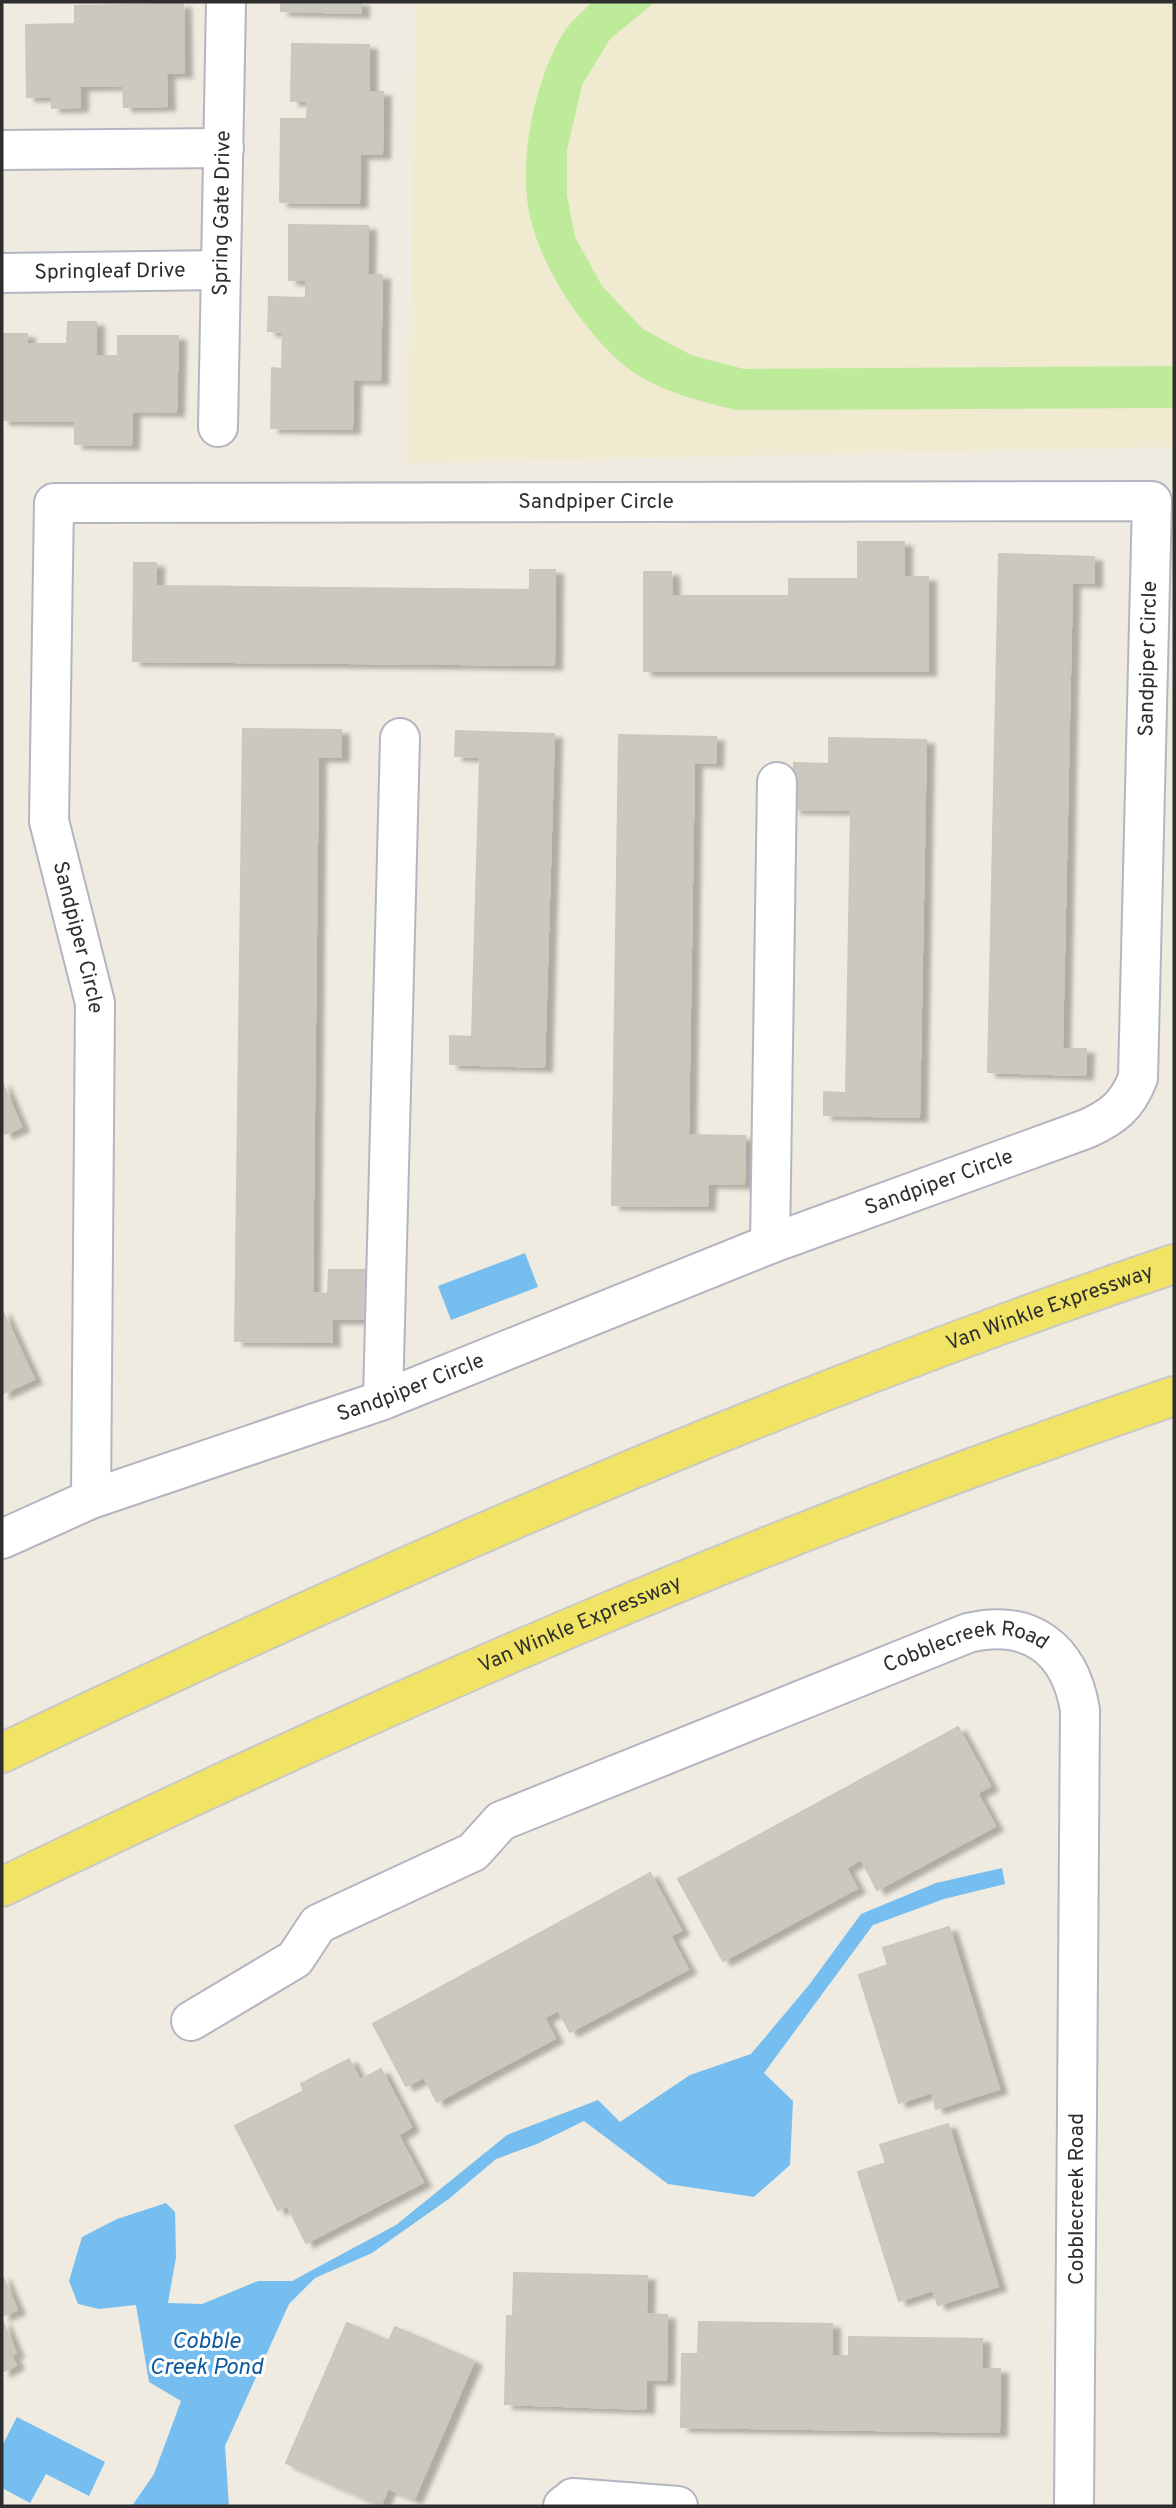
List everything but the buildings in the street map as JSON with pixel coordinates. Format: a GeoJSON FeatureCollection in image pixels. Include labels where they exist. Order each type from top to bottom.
{"type":"FeatureCollection","features":[{"type":"Feature","properties":{"kind":"main road","name":"Van Winkle Expressway"},"geometry":{"type":"LineString","coordinates":[[2,1753],[213,1653],[516,1516],[836,1386],[1174,1264]]}},
{"type":"Feature","properties":{"kind":"main road","name":"Van Winkle Expressway"},"geometry":{"type":"LineString","coordinates":[[2,1887],[233,1776],[638,1600],[917,1488],[1174,1396]]}},
{"type":"Feature","properties":{"kind":"street","name":"Spring Gate Drive"},"geometry":{"type":"LineString","coordinates":[[218,427],[226,2]]}},
{"type":"Feature","properties":{"kind":"street"},"geometry":{"type":"LineString","coordinates":[[2,150],[224,148]]}},
{"type":"Feature","properties":{"kind":"street","name":"Springleaf Drive"},"geometry":{"type":"LineString","coordinates":[[2,273],[221,270]]}},
{"type":"Feature","properties":{"kind":"street","name":"Sandpiper Circle"},"geometry":{"type":"LineString","coordinates":[[1152,501],[1138,1078],[1130,1097],[1118,1112],[1086,1129],[770,1244],[383,1400],[91,1499],[95,1003],[49,821],[54,503],[1152,501]]}},
{"type":"Feature","properties":{"kind":"street"},"geometry":{"type":"LineString","coordinates":[[383,1400],[400,738]]}},
{"type":"Feature","properties":{"kind":"street"},"geometry":{"type":"LineString","coordinates":[[770,1244],[777,782]]}},
{"type":"Feature","properties":{"kind":"street"},"geometry":{"type":"LineString","coordinates":[[2,1539],[91,1499]]}},
{"type":"Feature","properties":{"kind":"street","name":"Cobblecreek Road"},"geometry":{"type":"LineString","coordinates":[[191,2021],[295,1959],[318,1924],[473,1853],[501,1821],[968,1633],[999,1628],[1028,1634],[1041,1641],[1063,1662],[1077,1691],[1080,1710],[1074,2506]]}},
{"type":"Feature","properties":{"kind":"street"},"geometry":{"type":"LineString","coordinates":[[563,2506],[573,2498],[678,2506]]}},
{"type":"Feature","properties":{"kind":"shaded area"},"geometry":{"type":"Polygon","coordinates":[[[416,2],[1174,2],[1174,447],[408,463],[416,2]]]}},
{"type":"Feature","properties":{"kind":"green space"},"geometry":{"type":"Polygon","coordinates":[[[592,2],[655,2],[610,39],[582,85],[567,150],[567,195],[575,237],[602,286],[643,329],[691,355],[744,369],[1174,366],[1174,408],[736,410],[674,393],[632,371],[603,346],[560,287],[538,242],[527,198],[529,133],[540,87],[547,66],[566,29],[592,2]]]}},
{"type":"Feature","properties":{"kind":"water"},"geometry":{"type":"Polygon","coordinates":[[[525,1253],[538,1287],[451,1320],[438,1286],[525,1253]]]}},
{"type":"Feature","properties":{"kind":"water","name":"Cobble Creek Pond"},"geometry":{"type":"Polygon","coordinates":[[[1002,1868],[1005,1884],[944,1899],[873,1925],[764,2073],[793,2101],[790,2165],[754,2197],[668,2184],[584,2121],[537,2144],[496,2159],[450,2198],[372,2253],[315,2278],[289,2304],[225,2446],[229,2506],[132,2506],[154,2474],[181,2401],[149,2382],[136,2305],[99,2309],[78,2304],[69,2281],[82,2237],[117,2219],[166,2203],[175,2212],[176,2257],[168,2303],[202,2304],[258,2281],[292,2281],[396,2225],[507,2135],[598,2100],[620,2122],[690,2075],[751,2054],[809,1985],[861,1914],[936,1883],[1002,1868]]]}},
{"type":"Feature","properties":{"kind":"water"},"geometry":{"type":"Polygon","coordinates":[[[17,2417],[105,2462],[89,2496],[46,2474],[30,2503],[2,2488],[2,2446],[17,2417]]]}}]}
